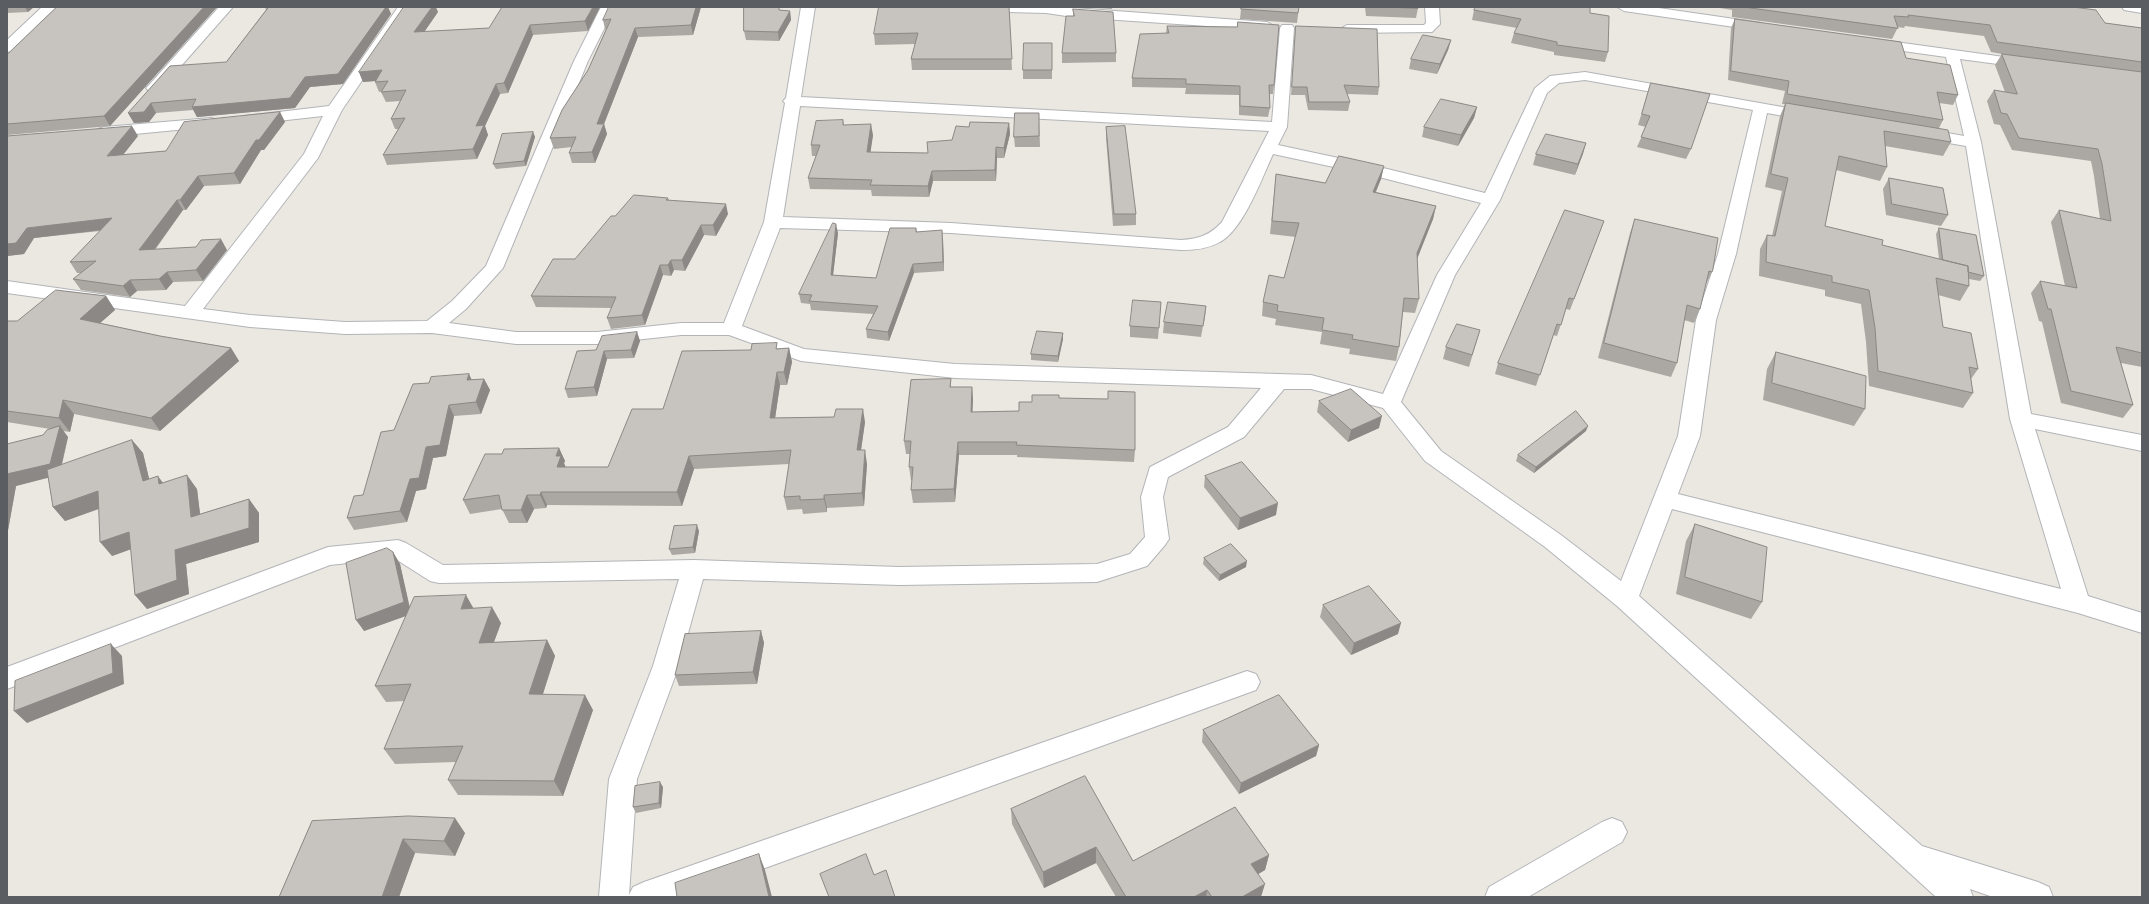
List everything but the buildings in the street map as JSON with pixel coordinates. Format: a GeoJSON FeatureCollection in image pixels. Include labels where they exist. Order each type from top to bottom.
{"type":"FeatureCollection","features":[{"type":"Feature","properties":{"kind":"street"},"geometry":{"type":"LineString","coordinates":[[7,48],[50,7]]}},
{"type":"Feature","properties":{"kind":"street"},"geometry":{"type":"LineString","coordinates":[[142,101],[226,7]]}},
{"type":"Feature","properties":{"kind":"street"},"geometry":{"type":"LineString","coordinates":[[190,313],[312,155],[334,110],[405,7]]}},
{"type":"Feature","properties":{"kind":"street"},"geometry":{"type":"LineString","coordinates":[[732,329],[773,222],[791,100],[808,7]]}},
{"type":"Feature","properties":{"kind":"street"},"geometry":{"type":"LineString","coordinates":[[773,222],[951,228],[1166,244],[1203,244],[1220,236],[1230,224],[1279,127],[1295,28],[1073,13],[1046,8],[969,7]]}},
{"type":"Feature","properties":{"kind":"street"},"geometry":{"type":"LineString","coordinates":[[1205,22],[1210,7]]}},
{"type":"Feature","properties":{"kind":"street"},"geometry":{"type":"LineString","coordinates":[[1335,29],[1427,29],[1434,24],[1432,7]]}},
{"type":"Feature","properties":{"kind":"street"},"geometry":{"type":"LineString","coordinates":[[1624,7],[1772,28]]}},
{"type":"Feature","properties":{"kind":"street"},"geometry":{"type":"LineString","coordinates":[[2129,7],[2142,9]]}},
{"type":"Feature","properties":{"kind":"street"},"geometry":{"type":"LineString","coordinates":[[432,327],[459,306],[494,268],[581,61],[613,9]]}},
{"type":"Feature","properties":{"kind":"street"},"geometry":{"type":"LineString","coordinates":[[1858,41],[2039,65]]}},
{"type":"Feature","properties":{"kind":"street"},"geometry":{"type":"LineString","coordinates":[[1952,54],[1973,142],[2021,419],[2078,603]]}},
{"type":"Feature","properties":{"kind":"street"},"geometry":{"type":"LineString","coordinates":[[1390,403],[1446,275],[1491,200],[1540,91],[1555,79],[1586,76],[1824,118]]}},
{"type":"Feature","properties":{"kind":"street"},"geometry":{"type":"LineString","coordinates":[[791,100],[1279,127]]}},
{"type":"Feature","properties":{"kind":"street"},"geometry":{"type":"LineString","coordinates":[[1626,600],[1689,436],[1706,320],[1727,254],[1761,107]]}},
{"type":"Feature","properties":{"kind":"street"},"geometry":{"type":"LineString","coordinates":[[93,133],[334,110]]}},
{"type":"Feature","properties":{"kind":"street"},"geometry":{"type":"LineString","coordinates":[[116,131],[132,113]]}},
{"type":"Feature","properties":{"kind":"street"},"geometry":{"type":"LineString","coordinates":[[1902,130],[1973,142]]}},
{"type":"Feature","properties":{"kind":"street"},"geometry":{"type":"LineString","coordinates":[[1268,148],[1371,170],[1491,200]]}},
{"type":"Feature","properties":{"kind":"street"},"geometry":{"type":"LineString","coordinates":[[7,287],[250,321],[345,328],[432,327],[516,338],[597,338],[681,329],[732,329],[801,355],[947,370],[1311,382],[1390,403],[1433,456],[1541,532],[1626,600],[1911,857],[1958,897]]}},
{"type":"Feature","properties":{"kind":"street"},"geometry":{"type":"LineString","coordinates":[[7,678],[328,556],[398,550],[439,574],[694,569],[899,576],[1097,573],[1138,560],[1157,539],[1152,497],[1158,473],[1236,432],[1278,382]]}},
{"type":"Feature","properties":{"kind":"street"},"geometry":{"type":"LineString","coordinates":[[2021,419],[2142,444]]}},
{"type":"Feature","properties":{"kind":"street"},"geometry":{"type":"LineString","coordinates":[[1665,499],[2078,603],[2142,624]]}},
{"type":"Feature","properties":{"kind":"street"},"geometry":{"type":"LineString","coordinates":[[614,897],[623,779],[666,666],[694,569]]}},
{"type":"Feature","properties":{"kind":"street"},"geometry":{"type":"LineString","coordinates":[[644,897],[1247,682]]}},
{"type":"Feature","properties":{"kind":"street"},"geometry":{"type":"LineString","coordinates":[[1500,897],[1612,832]]}},
{"type":"Feature","properties":{"kind":"street"},"geometry":{"type":"LineString","coordinates":[[1911,857],[2038,897]]}}]}
